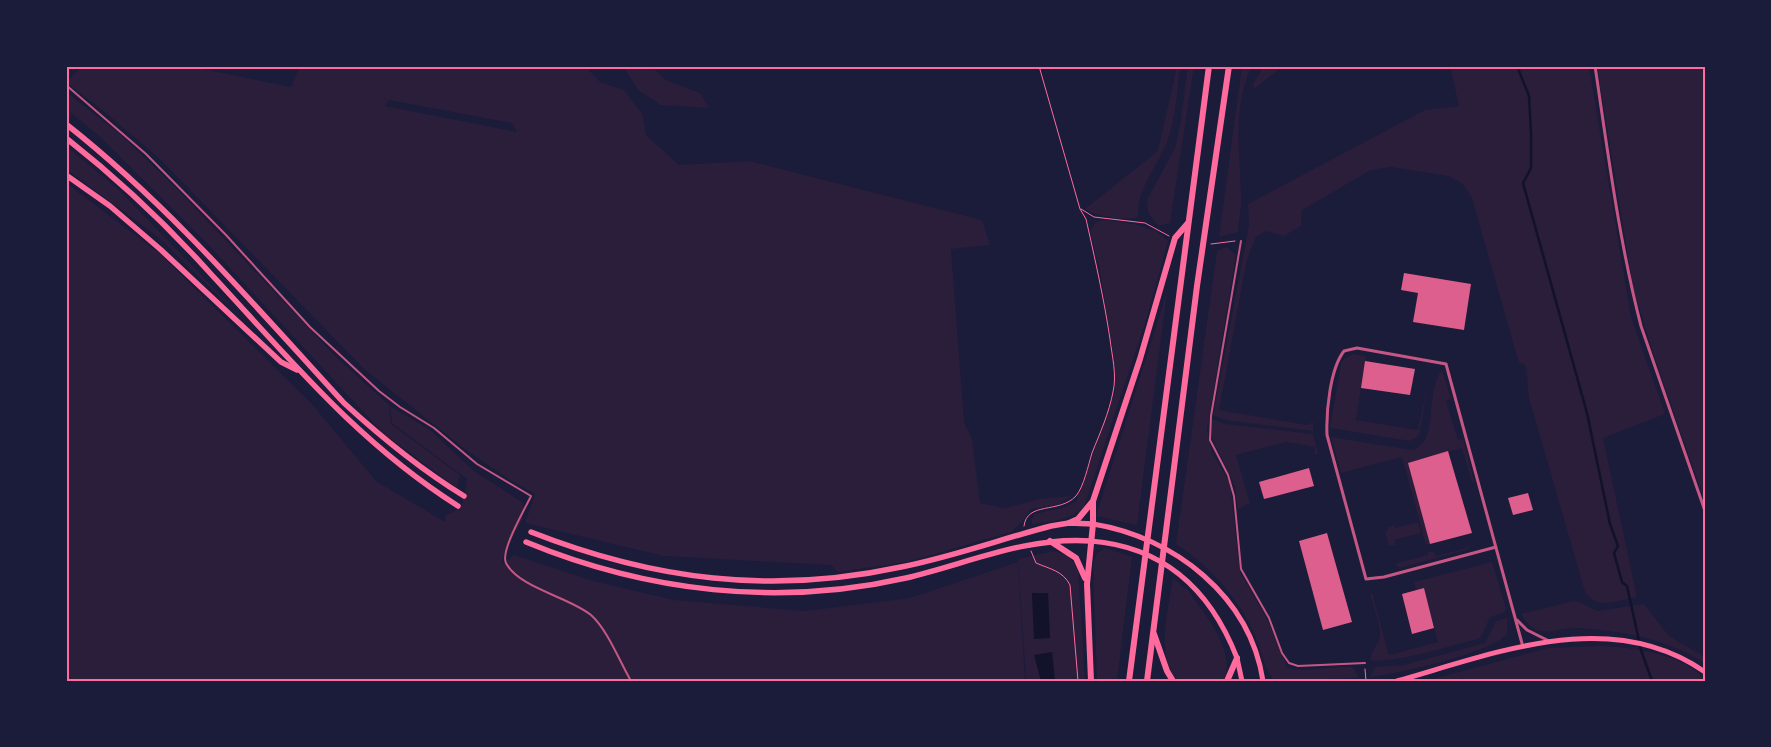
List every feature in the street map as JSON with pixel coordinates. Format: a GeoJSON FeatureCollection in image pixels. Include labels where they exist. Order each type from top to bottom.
{"type":"FeatureCollection","features":[{"type":"Feature","properties":{"kind":"highway"},"geometry":{"type":"LineString","coordinates":[[1129,681],[1209,66]]}},
{"type":"Feature","properties":{"kind":"highway"},"geometry":{"type":"LineString","coordinates":[[1147,681],[1197,286],[1229,66]]}},
{"type":"Feature","properties":{"kind":"highway"},"geometry":{"type":"LineString","coordinates":[[66,124],[108,158],[176,220],[356,414],[423,470],[464,496]]}},
{"type":"Feature","properties":{"kind":"highway"},"geometry":{"type":"LineString","coordinates":[[66,138],[165,225],[300,372],[376,446],[411,475],[458,506]]}},
{"type":"Feature","properties":{"kind":"highway"},"geometry":{"type":"LineString","coordinates":[[66,175],[110,206],[160,249],[280,362],[300,372]]}},
{"type":"Feature","properties":{"kind":"highway"},"geometry":{"type":"LineString","coordinates":[[1086,584],[1093,524],[1093,501],[1140,359],[1175,238],[1189,222]]}},
{"type":"Feature","properties":{"kind":"highway"},"geometry":{"type":"LineString","coordinates":[[531,532],[601,557],[649,569],[696,577],[777,582],[838,578],[886,570],[938,558],[1069,523],[1078,519],[1093,501]]}},
{"type":"Feature","properties":{"kind":"highway"},"geometry":{"type":"LineString","coordinates":[[1069,523],[1093,524]]}},
{"type":"Feature","properties":{"kind":"highway"},"geometry":{"type":"LineString","coordinates":[[526,542],[594,567],[650,581],[697,589],[767,593],[832,590],[886,582],[1050,541],[1091,541]]}},
{"type":"Feature","properties":{"kind":"highway"},"geometry":{"type":"LineString","coordinates":[[1050,541],[1076,558],[1083,570],[1086,584],[1091,681]]}},
{"type":"Feature","properties":{"kind":"highway"},"geometry":{"type":"LineString","coordinates":[[1153,632],[1167,671],[1173,681]]}},
{"type":"Feature","properties":{"kind":"highway"},"geometry":{"type":"LineString","coordinates":[[1227,681],[1236,658]]}},
{"type":"Feature","properties":{"kind":"main road"},"geometry":{"type":"LineString","coordinates":[[1093,524],[1123,529],[1169,550],[1190,564],[1209,581],[1234,608],[1251,639],[1264,679]]}},
{"type":"Feature","properties":{"kind":"main road"},"geometry":{"type":"LineString","coordinates":[[1091,541],[1120,545],[1156,559],[1187,580],[1202,596],[1220,622],[1236,658],[1242,681]]}},
{"type":"Feature","properties":{"kind":"main road"},"geometry":{"type":"LineString","coordinates":[[1397,681],[1523,647],[1599,637],[1630,640],[1649,645],[1680,657],[1705,672]]}},
{"type":"Feature","properties":{"kind":"street"},"geometry":{"type":"LineString","coordinates":[[1595,66],[1616,210],[1632,295],[1705,512]]}},
{"type":"Feature","properties":{"kind":"street"},"geometry":{"type":"LineString","coordinates":[[1496,547],[1384,577],[1366,578],[1327,435],[1326,418],[1337,360],[1344,350],[1357,348],[1446,364],[1516,620],[1523,647]]}},
{"type":"Feature","properties":{"kind":"street"},"geometry":{"type":"LineString","coordinates":[[1516,620],[1527,630],[1550,642]]}},
{"type":"Feature","properties":{"kind":"lane"},"geometry":{"type":"LineString","coordinates":[[66,85],[146,154],[226,234],[310,327],[379,391],[400,407],[434,428],[488,472],[531,496],[508,545],[505,554],[506,563],[520,578],[575,605],[592,616],[631,681]]}},
{"type":"Feature","properties":{"kind":"lane"},"geometry":{"type":"LineString","coordinates":[[1241,240],[1211,416],[1210,440],[1232,484],[1241,569],[1269,618],[1282,653],[1288,663],[1298,666],[1365,663]]}},
{"type":"Feature","properties":{"kind":"path"},"geometry":{"type":"LineString","coordinates":[[1027,533],[1024,524],[1030,513],[1037,509],[1059,507],[1069,502],[1078,493],[1113,392],[1114,378],[1104,301],[1086,220],[1080,209],[1039,66]]}},
{"type":"Feature","properties":{"kind":"path"},"geometry":{"type":"LineString","coordinates":[[1080,209],[1094,217],[1145,223],[1157,228]]}},
{"type":"Feature","properties":{"kind":"path"},"geometry":{"type":"LineString","coordinates":[[1028,548],[1036,563],[1060,572],[1066,577],[1070,585],[1078,681]]}},
{"type":"Feature","properties":{"kind":"path"},"geometry":{"type":"LineString","coordinates":[[1365,663],[1366,681]]}},
{"type":"Feature","properties":{"kind":"shaded area"},"geometry":{"type":"Polygon","coordinates":[[[83,66],[188,66],[291,87],[300,66],[585,66],[600,82],[624,90],[643,115],[646,135],[679,165],[749,161],[982,220],[990,245],[951,249],[964,422],[972,439],[980,503],[1005,508],[1040,499],[1072,496],[1057,505],[1031,509],[1022,522],[1011,532],[907,562],[838,572],[831,565],[664,556],[525,523],[535,494],[510,480],[466,450],[364,369],[161,160],[66,82],[83,66]],[[389,100],[385,106],[517,132],[512,123],[389,100]]]}},
{"type":"Feature","properties":{"kind":"shaded area"},"geometry":{"type":"Polygon","coordinates":[[[623,66],[652,66],[665,80],[700,93],[709,108],[661,105],[638,90],[623,66]]]}},
{"type":"Feature","properties":{"kind":"shaded area"},"geometry":{"type":"Polygon","coordinates":[[[1177,66],[1180,66],[1176,104],[1170,133],[1144,188],[1138,217],[1125,219],[1111,218],[1085,209],[1158,151],[1177,66]]]}},
{"type":"Feature","properties":{"kind":"shaded area"},"geometry":{"type":"Polygon","coordinates":[[[1188,66],[1194,66],[1170,223],[1158,226],[1148,212],[1147,200],[1175,148],[1181,120],[1188,66]]]}},
{"type":"Feature","properties":{"kind":"shaded area"},"geometry":{"type":"Polygon","coordinates":[[[1242,66],[1252,66],[1246,81],[1239,113],[1241,208],[1238,232],[1219,237],[1242,66]]]}},
{"type":"Feature","properties":{"kind":"shaded area"},"geometry":{"type":"Polygon","coordinates":[[[1264,66],[1283,66],[1254,89],[1253,84],[1264,66]]]}},
{"type":"Feature","properties":{"kind":"shaded area"},"geometry":{"type":"Polygon","coordinates":[[[1450,66],[1589,66],[1631,317],[1665,414],[1603,438],[1637,597],[1602,603],[1590,598],[1585,592],[1529,398],[1526,368],[1524,364],[1519,363],[1472,198],[1462,183],[1448,176],[1391,167],[1371,170],[1302,210],[1301,226],[1284,236],[1266,231],[1256,237],[1247,259],[1219,410],[1307,425],[1313,422],[1313,431],[1225,420],[1213,415],[1249,225],[1248,204],[1425,110],[1459,106],[1450,66]]]}},
{"type":"Feature","properties":{"kind":"shaded area"},"geometry":{"type":"Polygon","coordinates":[[[1597,66],[1701,66],[1705,79],[1705,502],[1653,353],[1633,287],[1597,66]]]}},
{"type":"Feature","properties":{"kind":"shaded area"},"geometry":{"type":"Polygon","coordinates":[[[66,92],[120,134],[177,189],[336,357],[389,405],[391,424],[460,475],[457,488],[382,432],[202,238],[98,135],[66,109],[66,92]]]}},
{"type":"Feature","properties":{"kind":"shaded area"},"geometry":{"type":"Polygon","coordinates":[[[66,146],[120,191],[252,328],[158,237],[66,169],[66,146]]]}},
{"type":"Feature","properties":{"kind":"shaded area"},"geometry":{"type":"Polygon","coordinates":[[[66,183],[159,253],[312,404],[376,481],[445,522],[446,515],[457,509],[463,501],[467,479],[392,423],[390,406],[430,430],[474,471],[522,502],[524,509],[523,519],[506,549],[501,564],[514,555],[593,581],[674,600],[805,611],[910,598],[1018,562],[1025,681],[66,681],[66,183]]]}},
{"type":"Feature","properties":{"kind":"shaded area"},"geometry":{"type":"Polygon","coordinates":[[[1104,220],[1134,224],[1156,231],[1168,241],[1147,317],[1084,507],[1067,518],[1032,524],[1035,514],[1065,507],[1076,502],[1115,391],[1114,359],[1100,271],[1090,231],[1096,222],[1104,220]]]}},
{"type":"Feature","properties":{"kind":"shaded area"},"geometry":{"type":"Polygon","coordinates":[[[1227,247],[1236,255],[1207,430],[1212,452],[1230,484],[1240,572],[1267,619],[1287,667],[1308,670],[1353,667],[1359,678],[1274,681],[1267,669],[1253,631],[1230,593],[1199,561],[1176,544],[1217,251],[1227,247]]]}},
{"type":"Feature","properties":{"kind":"shaded area"},"geometry":{"type":"Polygon","coordinates":[[[1167,292],[1137,525],[1096,516],[1167,292]]]}},
{"type":"Feature","properties":{"kind":"shaded area"},"geometry":{"type":"Polygon","coordinates":[[[1353,354],[1366,356],[1356,420],[1418,430],[1430,372],[1419,436],[1410,441],[1330,428],[1341,363],[1353,354]]]}},
{"type":"Feature","properties":{"kind":"shaded area"},"geometry":{"type":"Polygon","coordinates":[[[1442,370],[1451,399],[1446,401],[1458,440],[1463,439],[1474,481],[1472,482],[1462,448],[1408,463],[1430,544],[1426,545],[1402,457],[1341,473],[1331,437],[1412,450],[1421,445],[1426,438],[1429,428],[1433,392],[1436,380],[1442,370]]]}},
{"type":"Feature","properties":{"kind":"shaded area"},"geometry":{"type":"Polygon","coordinates":[[[1212,419],[1226,424],[1313,434],[1318,454],[1314,454],[1315,447],[1286,442],[1236,455],[1250,503],[1238,509],[1235,486],[1212,438],[1212,419]]]}},
{"type":"Feature","properties":{"kind":"shaded area"},"geometry":{"type":"Polygon","coordinates":[[[1418,522],[1421,533],[1394,540],[1396,546],[1389,545],[1385,533],[1389,527],[1394,525],[1395,528],[1418,522]]]}},
{"type":"Feature","properties":{"kind":"shaded area"},"geometry":{"type":"Polygon","coordinates":[[[1466,542],[1469,549],[1400,568],[1394,564],[1428,555],[1428,552],[1434,551],[1436,556],[1467,548],[1466,542]]]}},
{"type":"Feature","properties":{"kind":"shaded area"},"geometry":{"type":"Polygon","coordinates":[[[1106,548],[1132,557],[1117,681],[1097,681],[1093,564],[1097,553],[1106,548]]]}},
{"type":"Feature","properties":{"kind":"shaded area"},"geometry":{"type":"Polygon","coordinates":[[[1053,551],[1067,555],[1078,567],[1085,681],[1026,681],[1018,559],[1053,551]]]}},
{"type":"Feature","properties":{"kind":"shaded area"},"geometry":{"type":"Polygon","coordinates":[[[1492,562],[1506,609],[1503,613],[1490,617],[1482,635],[1478,639],[1412,656],[1371,661],[1372,654],[1380,638],[1380,629],[1370,594],[1372,593],[1389,655],[1438,642],[1424,589],[1416,590],[1414,582],[1492,562]]]}},
{"type":"Feature","properties":{"kind":"shaded area"},"geometry":{"type":"Polygon","coordinates":[[[1173,578],[1185,589],[1186,587],[1216,631],[1226,656],[1227,669],[1224,681],[1178,681],[1171,671],[1165,646],[1165,632],[1173,578]]]}},
{"type":"Feature","properties":{"kind":"shaded area"},"geometry":{"type":"Polygon","coordinates":[[[1032,593],[1048,593],[1050,638],[1034,639],[1032,593]]]}},
{"type":"Feature","properties":{"kind":"shaded area"},"geometry":{"type":"Polygon","coordinates":[[[1573,601],[1598,611],[1644,604],[1669,636],[1705,657],[1705,663],[1674,647],[1643,637],[1610,631],[1576,628],[1549,631],[1537,630],[1521,614],[1573,601]]]}},
{"type":"Feature","properties":{"kind":"shaded area"},"geometry":{"type":"Polygon","coordinates":[[[1507,618],[1507,634],[1498,641],[1483,648],[1443,662],[1370,677],[1375,667],[1404,665],[1485,643],[1496,621],[1507,618]]]}},
{"type":"Feature","properties":{"kind":"shaded area"},"geometry":{"type":"Polygon","coordinates":[[[1597,646],[1656,653],[1685,664],[1697,672],[1705,681],[1425,681],[1548,648],[1597,646]]]}},
{"type":"Feature","properties":{"kind":"shaded area"},"geometry":{"type":"Polygon","coordinates":[[[1052,652],[1055,681],[1041,681],[1034,655],[1052,652]]]}},
{"type":"Feature","properties":{"kind":"building"},"geometry":{"type":"Polygon","coordinates":[[[1404,273],[1471,284],[1464,330],[1413,322],[1418,293],[1401,290],[1404,273]]]}},
{"type":"Feature","properties":{"kind":"building"},"geometry":{"type":"Polygon","coordinates":[[[1365,361],[1415,369],[1410,395],[1361,388],[1365,361]]]}},
{"type":"Feature","properties":{"kind":"building"},"geometry":{"type":"Polygon","coordinates":[[[1448,451],[1472,533],[1430,544],[1408,463],[1448,451]]]}},
{"type":"Feature","properties":{"kind":"building"},"geometry":{"type":"Polygon","coordinates":[[[1309,468],[1314,486],[1264,499],[1259,482],[1309,468]]]}},
{"type":"Feature","properties":{"kind":"building"},"geometry":{"type":"Polygon","coordinates":[[[1528,493],[1533,510],[1513,515],[1508,498],[1528,493]]]}},
{"type":"Feature","properties":{"kind":"building"},"geometry":{"type":"Polygon","coordinates":[[[1327,533],[1352,622],[1323,630],[1299,541],[1327,533]]]}},
{"type":"Feature","properties":{"kind":"building"},"geometry":{"type":"Polygon","coordinates":[[[1424,588],[1434,628],[1412,634],[1402,594],[1424,588]]]}},
{"type":"Feature","properties":{"kind":"waterway"},"geometry":{"type":"LineString","coordinates":[[1517,66],[1529,96],[1531,133],[1531,168],[1523,183],[1587,413],[1610,524],[1618,546],[1614,553],[1622,582],[1627,586],[1641,650],[1652,681]]}}]}
